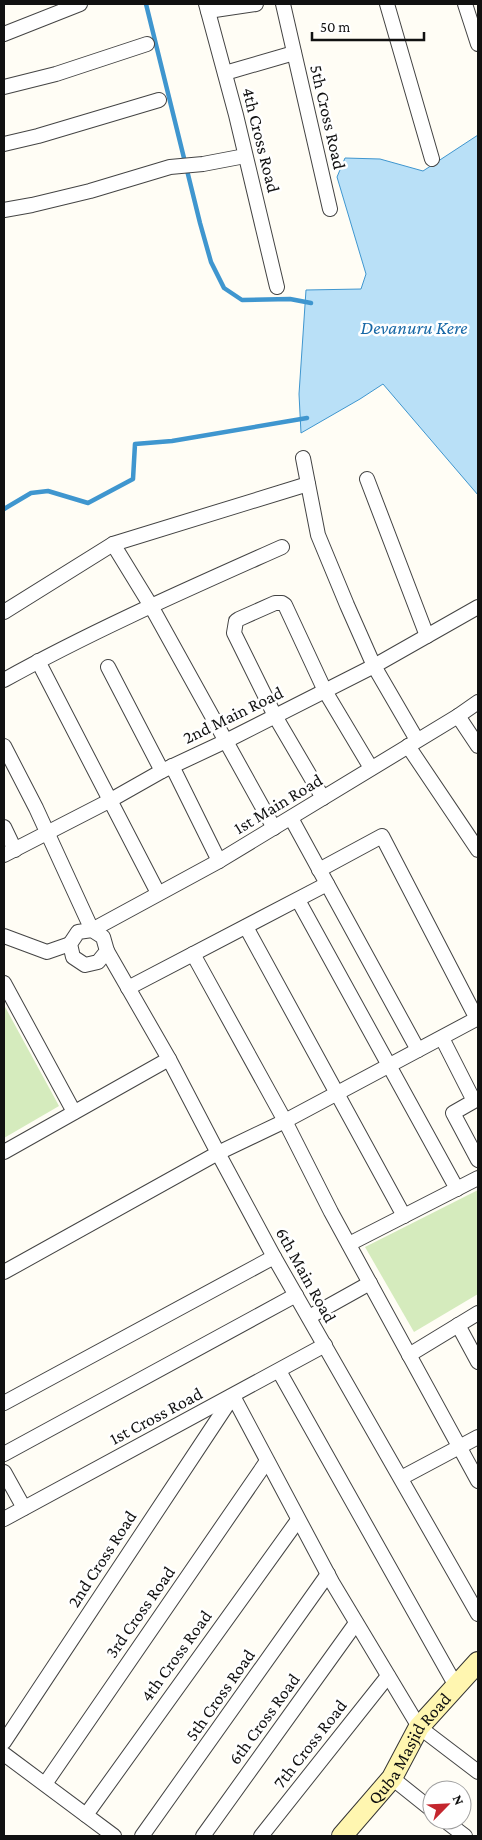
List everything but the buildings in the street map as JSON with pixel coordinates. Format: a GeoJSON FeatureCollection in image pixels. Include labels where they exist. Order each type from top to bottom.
{"type":"FeatureCollection","features":[{"type":"Feature","properties":{"kind":"street"},"geometry":{"type":"LineString","coordinates":[[4,34],[80,4]]}},
{"type":"Feature","properties":{"kind":"street"},"geometry":{"type":"LineString","coordinates":[[207,7],[256,4]]}},
{"type":"Feature","properties":{"kind":"street","name":"5th Cross Road"},"geometry":{"type":"LineString","coordinates":[[283,4],[330,209]]}},
{"type":"Feature","properties":{"kind":"street"},"geometry":{"type":"LineString","coordinates":[[387,4],[432,159]]}},
{"type":"Feature","properties":{"kind":"street","name":"4th Cross Road"},"geometry":{"type":"LineString","coordinates":[[207,7],[246,156],[277,287]]}},
{"type":"Feature","properties":{"kind":"street"},"geometry":{"type":"LineString","coordinates":[[470,7],[478,44]]}},
{"type":"Feature","properties":{"kind":"street"},"geometry":{"type":"LineString","coordinates":[[4,87],[56,74],[147,44]]}},
{"type":"Feature","properties":{"kind":"street"},"geometry":{"type":"LineString","coordinates":[[224,73],[294,53]]}},
{"type":"Feature","properties":{"kind":"street"},"geometry":{"type":"LineString","coordinates":[[4,144],[38,136],[159,100]]}},
{"type":"Feature","properties":{"kind":"street"},"geometry":{"type":"LineString","coordinates":[[4,210],[90,191],[170,167],[203,164],[246,156]]}},
{"type":"Feature","properties":{"kind":"street"},"geometry":{"type":"LineString","coordinates":[[303,458],[318,535],[374,666],[413,743],[478,850]]}},
{"type":"Feature","properties":{"kind":"street"},"geometry":{"type":"LineString","coordinates":[[367,479],[427,636]]}},
{"type":"Feature","properties":{"kind":"street"},"geometry":{"type":"LineString","coordinates":[[4,612],[113,544],[308,484]]}},
{"type":"Feature","properties":{"kind":"street"},"geometry":{"type":"LineString","coordinates":[[113,544],[151,606],[274,828]]}},
{"type":"Feature","properties":{"kind":"street"},"geometry":{"type":"LineString","coordinates":[[4,680],[38,661],[151,606],[282,547]]}},
{"type":"Feature","properties":{"kind":"street"},"geometry":{"type":"LineString","coordinates":[[323,798],[275,716],[234,633],[236,622],[239,619],[275,603],[285,605],[326,691],[371,768]]}},
{"type":"Feature","properties":{"kind":"street","name":"2nd Main Road"},"geometry":{"type":"LineString","coordinates":[[9,852],[110,801],[167,768],[226,741],[374,666],[478,607]]}},
{"type":"Feature","properties":{"kind":"street"},"geometry":{"type":"LineString","coordinates":[[38,661],[158,893]]}},
{"type":"Feature","properties":{"kind":"street"},"geometry":{"type":"LineString","coordinates":[[108,668],[219,861]]}},
{"type":"Feature","properties":{"kind":"street","name":"1st Main Road"},"geometry":{"type":"LineString","coordinates":[[92,930],[219,861],[478,702]]}},
{"type":"Feature","properties":{"kind":"street"},"geometry":{"type":"LineString","coordinates":[[458,716],[478,746]]}},
{"type":"Feature","properties":{"kind":"street"},"geometry":{"type":"LineString","coordinates":[[4,746],[92,930],[103,937],[106,951],[98,962],[85,965],[73,957],[70,944]]}},
{"type":"Feature","properties":{"kind":"street"},"geometry":{"type":"LineString","coordinates":[[291,818],[418,1050]]}},
{"type":"Feature","properties":{"kind":"street"},"geometry":{"type":"LineString","coordinates":[[4,827],[9,852]]}},
{"type":"Feature","properties":{"kind":"street"},"geometry":{"type":"LineString","coordinates":[[4,1272],[218,1154],[285,1121],[478,1019],[382,836],[319,870]]}},
{"type":"Feature","properties":{"kind":"street"},"geometry":{"type":"LineString","coordinates":[[128,988],[327,884]]}},
{"type":"Feature","properties":{"kind":"street"},"geometry":{"type":"LineString","coordinates":[[298,900],[457,1189]]}},
{"type":"Feature","properties":{"kind":"street"},"geometry":{"type":"LineString","coordinates":[[246,927],[404,1216]]}},
{"type":"Feature","properties":{"kind":"street"},"geometry":{"type":"LineString","coordinates":[[4,949],[10,939],[47,952],[70,944],[78,932],[92,930]]}},
{"type":"Feature","properties":{"kind":"street","name":"6th Main Road"},"geometry":{"type":"LineString","coordinates":[[106,951],[169,1059],[274,1256],[478,1614]]}},
{"type":"Feature","properties":{"kind":"street"},"geometry":{"type":"LineString","coordinates":[[193,954],[285,1121],[348,1244],[478,1481]]}},
{"type":"Feature","properties":{"kind":"street"},"geometry":{"type":"LineString","coordinates":[[4,983],[74,1112]]}},
{"type":"Feature","properties":{"kind":"street"},"geometry":{"type":"LineString","coordinates":[[442,1038],[474,1101],[453,1113],[478,1160]]}},
{"type":"Feature","properties":{"kind":"street"},"geometry":{"type":"LineString","coordinates":[[4,1152],[169,1059]]}},
{"type":"Feature","properties":{"kind":"street"},"geometry":{"type":"LineString","coordinates":[[348,1244],[478,1178]]}},
{"type":"Feature","properties":{"kind":"street"},"geometry":{"type":"LineString","coordinates":[[4,1403],[274,1256]]}},
{"type":"Feature","properties":{"kind":"street"},"geometry":{"type":"LineString","coordinates":[[309,1317],[370,1283]]}},
{"type":"Feature","properties":{"kind":"street"},"geometry":{"type":"LineString","coordinates":[[4,1454],[296,1295]]}},
{"type":"Feature","properties":{"kind":"street"},"geometry":{"type":"LineString","coordinates":[[409,1355],[478,1313]]}},
{"type":"Feature","properties":{"kind":"street"},"geometry":{"type":"LineString","coordinates":[[458,1325],[478,1362]]}},
{"type":"Feature","properties":{"kind":"street","name":"1st Cross Road"},"geometry":{"type":"LineString","coordinates":[[4,1519],[325,1345]]}},
{"type":"Feature","properties":{"kind":"street"},"geometry":{"type":"LineString","coordinates":[[279,1371],[456,1686]]}},
{"type":"Feature","properties":{"kind":"street"},"geometry":{"type":"LineString","coordinates":[[232,1396],[328,1574],[418,1727],[478,1772]]}},
{"type":"Feature","properties":{"kind":"street","name":"2nd Cross Road"},"geometry":{"type":"LineString","coordinates":[[4,1742],[232,1396]]}},
{"type":"Feature","properties":{"kind":"street"},"geometry":{"type":"LineString","coordinates":[[400,1478],[478,1437]]}},
{"type":"Feature","properties":{"kind":"street","name":"3rd Cross Road"},"geometry":{"type":"LineString","coordinates":[[45,1784],[267,1462]]}},
{"type":"Feature","properties":{"kind":"street"},"geometry":{"type":"LineString","coordinates":[[4,1472],[24,1508]]}},
{"type":"Feature","properties":{"kind":"street","name":"4th Cross Road"},"geometry":{"type":"LineString","coordinates":[[86,1815],[298,1520]]}},
{"type":"Feature","properties":{"kind":"street","name":"5th Cross Road"},"geometry":{"type":"LineString","coordinates":[[142,1836],[328,1574]]}},
{"type":"Feature","properties":{"kind":"street","name":"6th Cross Road"},"geometry":{"type":"LineString","coordinates":[[203,1836],[356,1623]]}},
{"type":"Feature","properties":{"kind":"street","name":"Quba Masjid Road"},"geometry":{"type":"LineString","coordinates":[[349,1834],[392,1778],[418,1727],[456,1686],[476,1668]]}},
{"type":"Feature","properties":{"kind":"street","name":"7th Cross Road"},"geometry":{"type":"LineString","coordinates":[[261,1836],[388,1676]]}},
{"type":"Feature","properties":{"kind":"street"},"geometry":{"type":"LineString","coordinates":[[4,1754],[114,1836]]}},
{"type":"Feature","properties":{"kind":"street"},"geometry":{"type":"LineString","coordinates":[[392,1778],[422,1802]]}},
{"type":"Feature","properties":{"kind":"green space"},"geometry":{"type":"Polygon","coordinates":[[[4,1005],[59,1106],[4,1138],[4,1005]]]}},
{"type":"Feature","properties":{"kind":"green space"},"geometry":{"type":"Polygon","coordinates":[[[478,1190],[478,1294],[414,1332],[365,1247],[478,1190]]]}},
{"type":"Feature","properties":{"kind":"water","name":"Devanuru Kere"},"geometry":{"type":"Polygon","coordinates":[[[478,135],[478,495],[383,384],[301,433],[299,394],[306,290],[361,289],[366,274],[337,177],[345,158],[380,159],[423,171],[478,135]]]}},
{"type":"Feature","properties":{"kind":"waterway"},"geometry":{"type":"LineString","coordinates":[[146,4],[200,223],[211,262],[224,288],[242,300],[290,299],[311,303]]}},
{"type":"Feature","properties":{"kind":"waterway"},"geometry":{"type":"LineString","coordinates":[[4,509],[31,493],[48,491],[88,503],[133,479],[135,444],[172,441],[307,418]]}}]}
